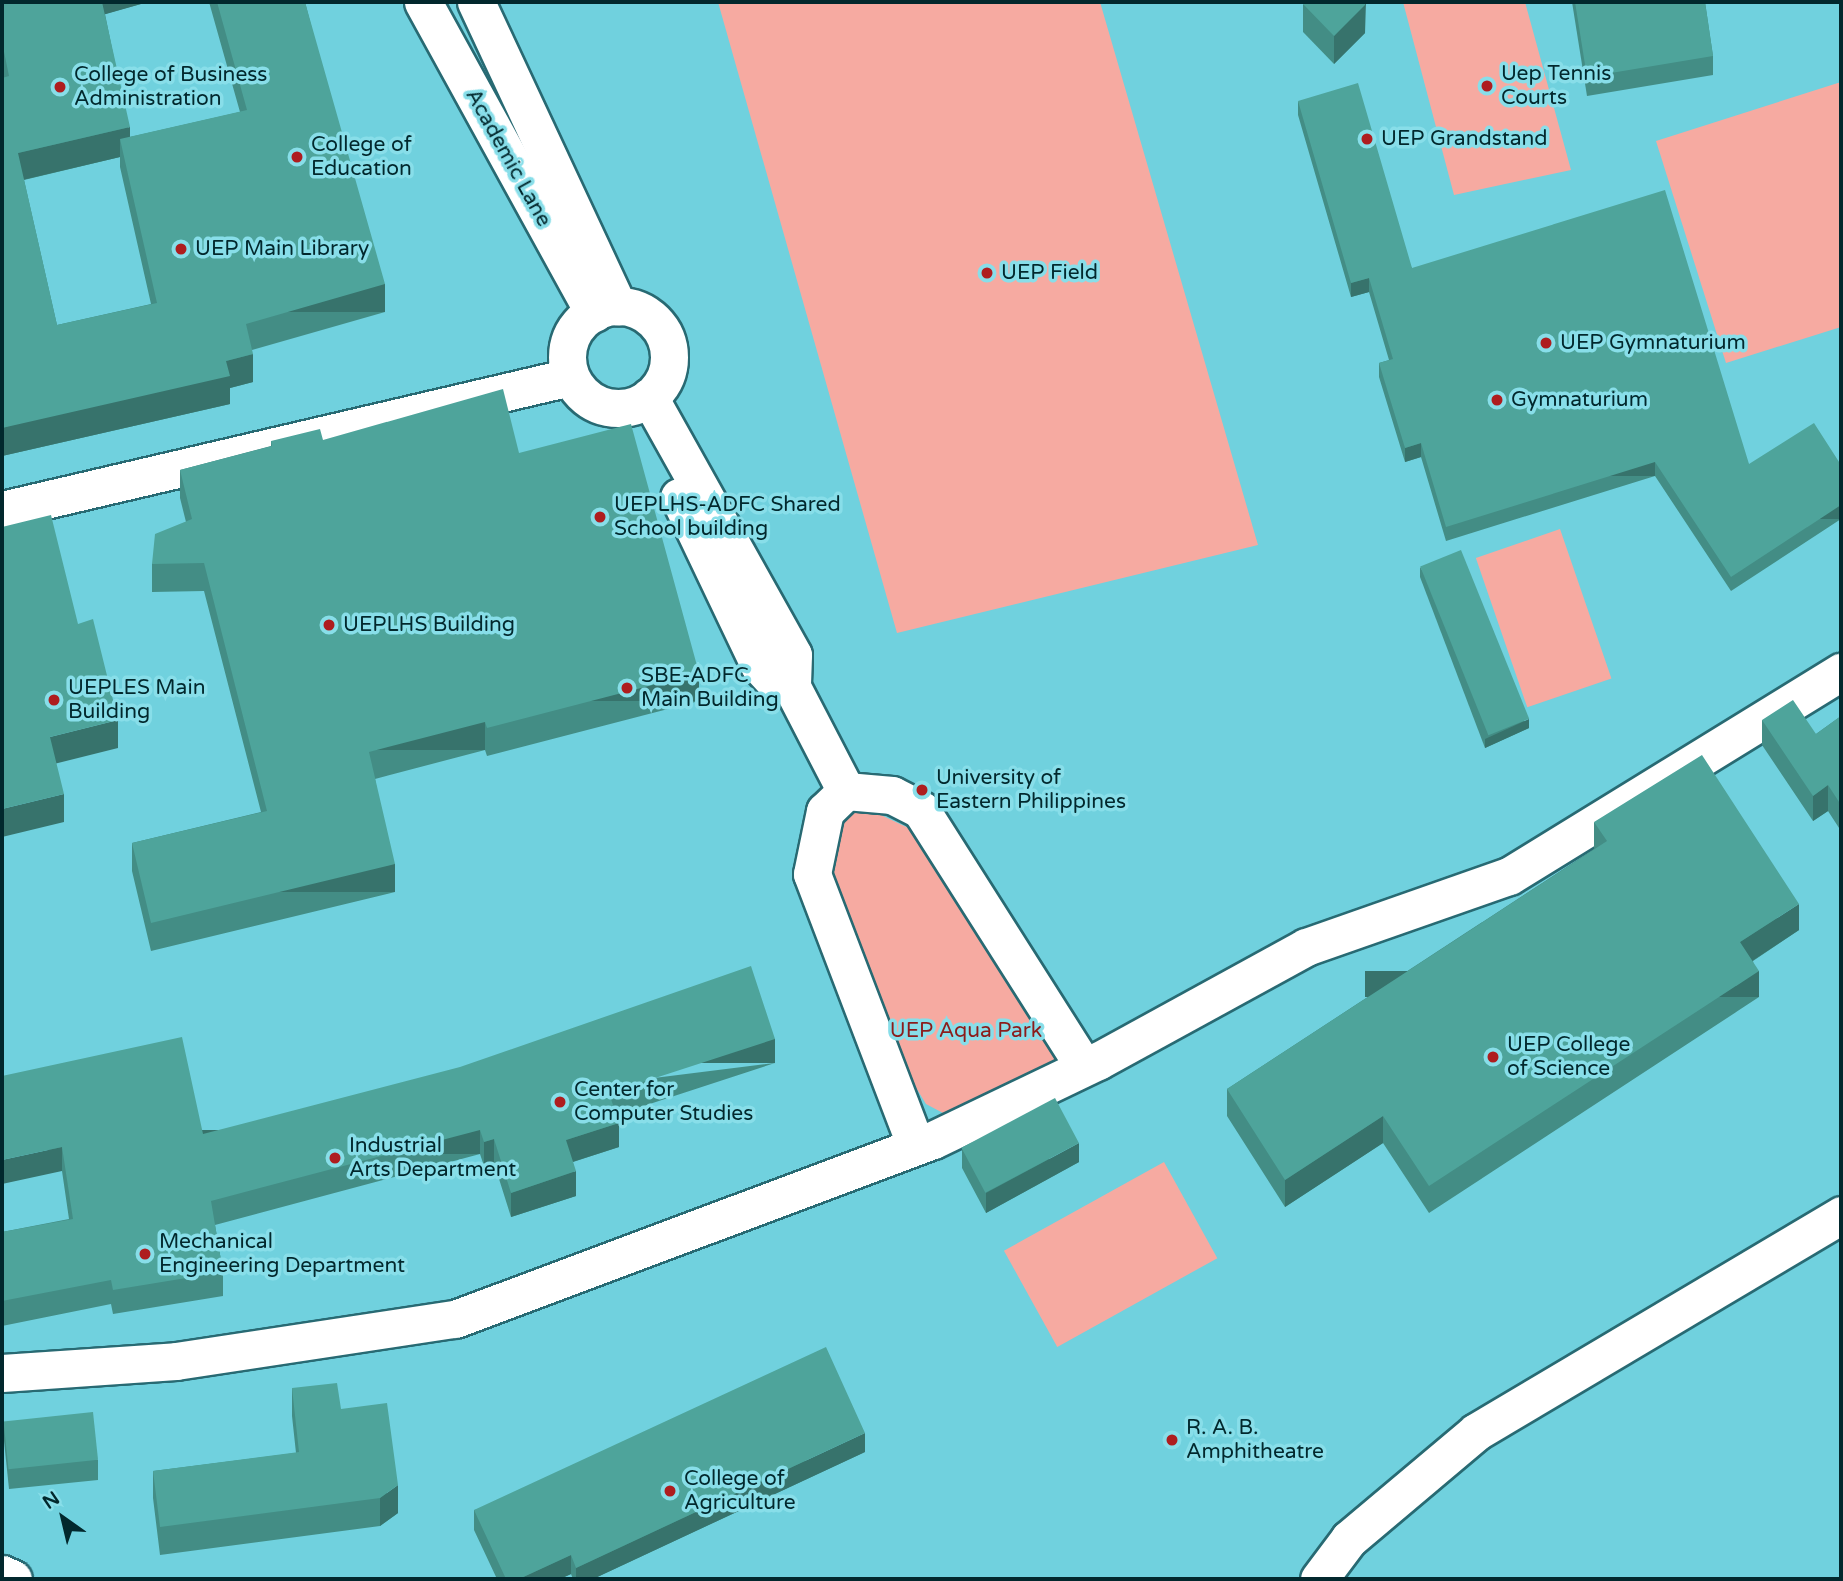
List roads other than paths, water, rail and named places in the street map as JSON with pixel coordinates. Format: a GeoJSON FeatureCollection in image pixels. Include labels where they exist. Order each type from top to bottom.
{"type":"FeatureCollection","features":[{"type":"Feature","properties":{"kind":"street","name":"Academic Lane"},"geometry":{"type":"LineString","coordinates":[[423,2],[487,118],[606,310]]}},
{"type":"Feature","properties":{"kind":"street","name":"Academic Lane"},"geometry":{"type":"LineString","coordinates":[[476,2],[522,100],[606,310]]}},
{"type":"Feature","properties":{"kind":"street"},"geometry":{"type":"LineString","coordinates":[[487,118],[522,100]]}},
{"type":"Feature","properties":{"kind":"street"},"geometry":{"type":"LineString","coordinates":[[606,310],[649,317],[668,346],[664,379],[642,401],[592,401],[570,377],[568,345],[606,310]]}},
{"type":"Feature","properties":{"kind":"street"},"geometry":{"type":"LineString","coordinates":[[2,510],[570,377]]}},
{"type":"Feature","properties":{"kind":"street"},"geometry":{"type":"LineString","coordinates":[[642,401],[759,665],[774,681],[792,687],[846,791]]}},
{"type":"Feature","properties":{"kind":"street"},"geometry":{"type":"LineString","coordinates":[[2,1373],[176,1361],[455,1319],[916,1146],[1084,1067],[1306,947],[1509,876],[1841,672]]}},
{"type":"Feature","properties":{"kind":"street"},"geometry":{"type":"LineString","coordinates":[[916,1146],[812,874],[825,811],[846,791],[892,795],[921,810],[1084,1067]]}},
{"type":"Feature","properties":{"kind":"street"},"geometry":{"type":"LineString","coordinates":[[1319,1579],[1349,1539],[1476,1432],[1841,1215]]}},
{"type":"Feature","properties":{"kind":"street"},"geometry":{"type":"LineString","coordinates":[[2,1574],[13,1579]]}},
{"type":"Feature","properties":{"kind":"place","name":"Uep Tennis Courts"},"geometry":{"type":"Point","coordinates":[1487,86]}},
{"type":"Feature","properties":{"kind":"place","name":"College of Business Administration"},"geometry":{"type":"Point","coordinates":[60,87]}},
{"type":"Feature","properties":{"kind":"place","name":"UEP Grandstand"},"geometry":{"type":"Point","coordinates":[1367,139]}},
{"type":"Feature","properties":{"kind":"place","name":"College of Education"},"geometry":{"type":"Point","coordinates":[297,157]}},
{"type":"Feature","properties":{"kind":"place","name":"UEP Main Library"},"geometry":{"type":"Point","coordinates":[181,249]}},
{"type":"Feature","properties":{"kind":"place","name":"UEP Field"},"geometry":{"type":"Point","coordinates":[987,273]}},
{"type":"Feature","properties":{"kind":"place","name":"UEP Gymnaturium"},"geometry":{"type":"Point","coordinates":[1546,343]}},
{"type":"Feature","properties":{"kind":"place","name":"Gymnaturium"},"geometry":{"type":"Point","coordinates":[1497,400]}},
{"type":"Feature","properties":{"kind":"place","name":"UEPLHS-ADFC Shared School building"},"geometry":{"type":"Point","coordinates":[600,517]}},
{"type":"Feature","properties":{"kind":"place","name":"UEPLHS Building"},"geometry":{"type":"Point","coordinates":[329,625]}},
{"type":"Feature","properties":{"kind":"place","name":"SBE-ADFC Main Building"},"geometry":{"type":"Point","coordinates":[627,688]}},
{"type":"Feature","properties":{"kind":"place","name":"UEPLES Main Building"},"geometry":{"type":"Point","coordinates":[54,700]}},
{"type":"Feature","properties":{"kind":"place","name":"University of Eastern Philippines"},"geometry":{"type":"Point","coordinates":[922,790]}},
{"type":"Feature","properties":{"kind":"place","name":"UEP College of Science"},"geometry":{"type":"Point","coordinates":[1493,1057]}},
{"type":"Feature","properties":{"kind":"place","name":"Center for Computer Studies"},"geometry":{"type":"Point","coordinates":[560,1102]}},
{"type":"Feature","properties":{"kind":"place","name":"Industrial Arts Department"},"geometry":{"type":"Point","coordinates":[335,1158]}},
{"type":"Feature","properties":{"kind":"place","name":"Mechanical Engineering Department"},"geometry":{"type":"Point","coordinates":[145,1254]}},
{"type":"Feature","properties":{"kind":"place","name":"R. A. B. Amphitheatre"},"geometry":{"type":"Point","coordinates":[1172,1440]}},
{"type":"Feature","properties":{"kind":"place","name":"College of Agriculture"},"geometry":{"type":"Point","coordinates":[670,1491]}},
{"type":"Feature","properties":{"kind":"park label","name":"UEP Aqua Park"},"geometry":{"type":"Point","coordinates":[966,1031]}}]}
